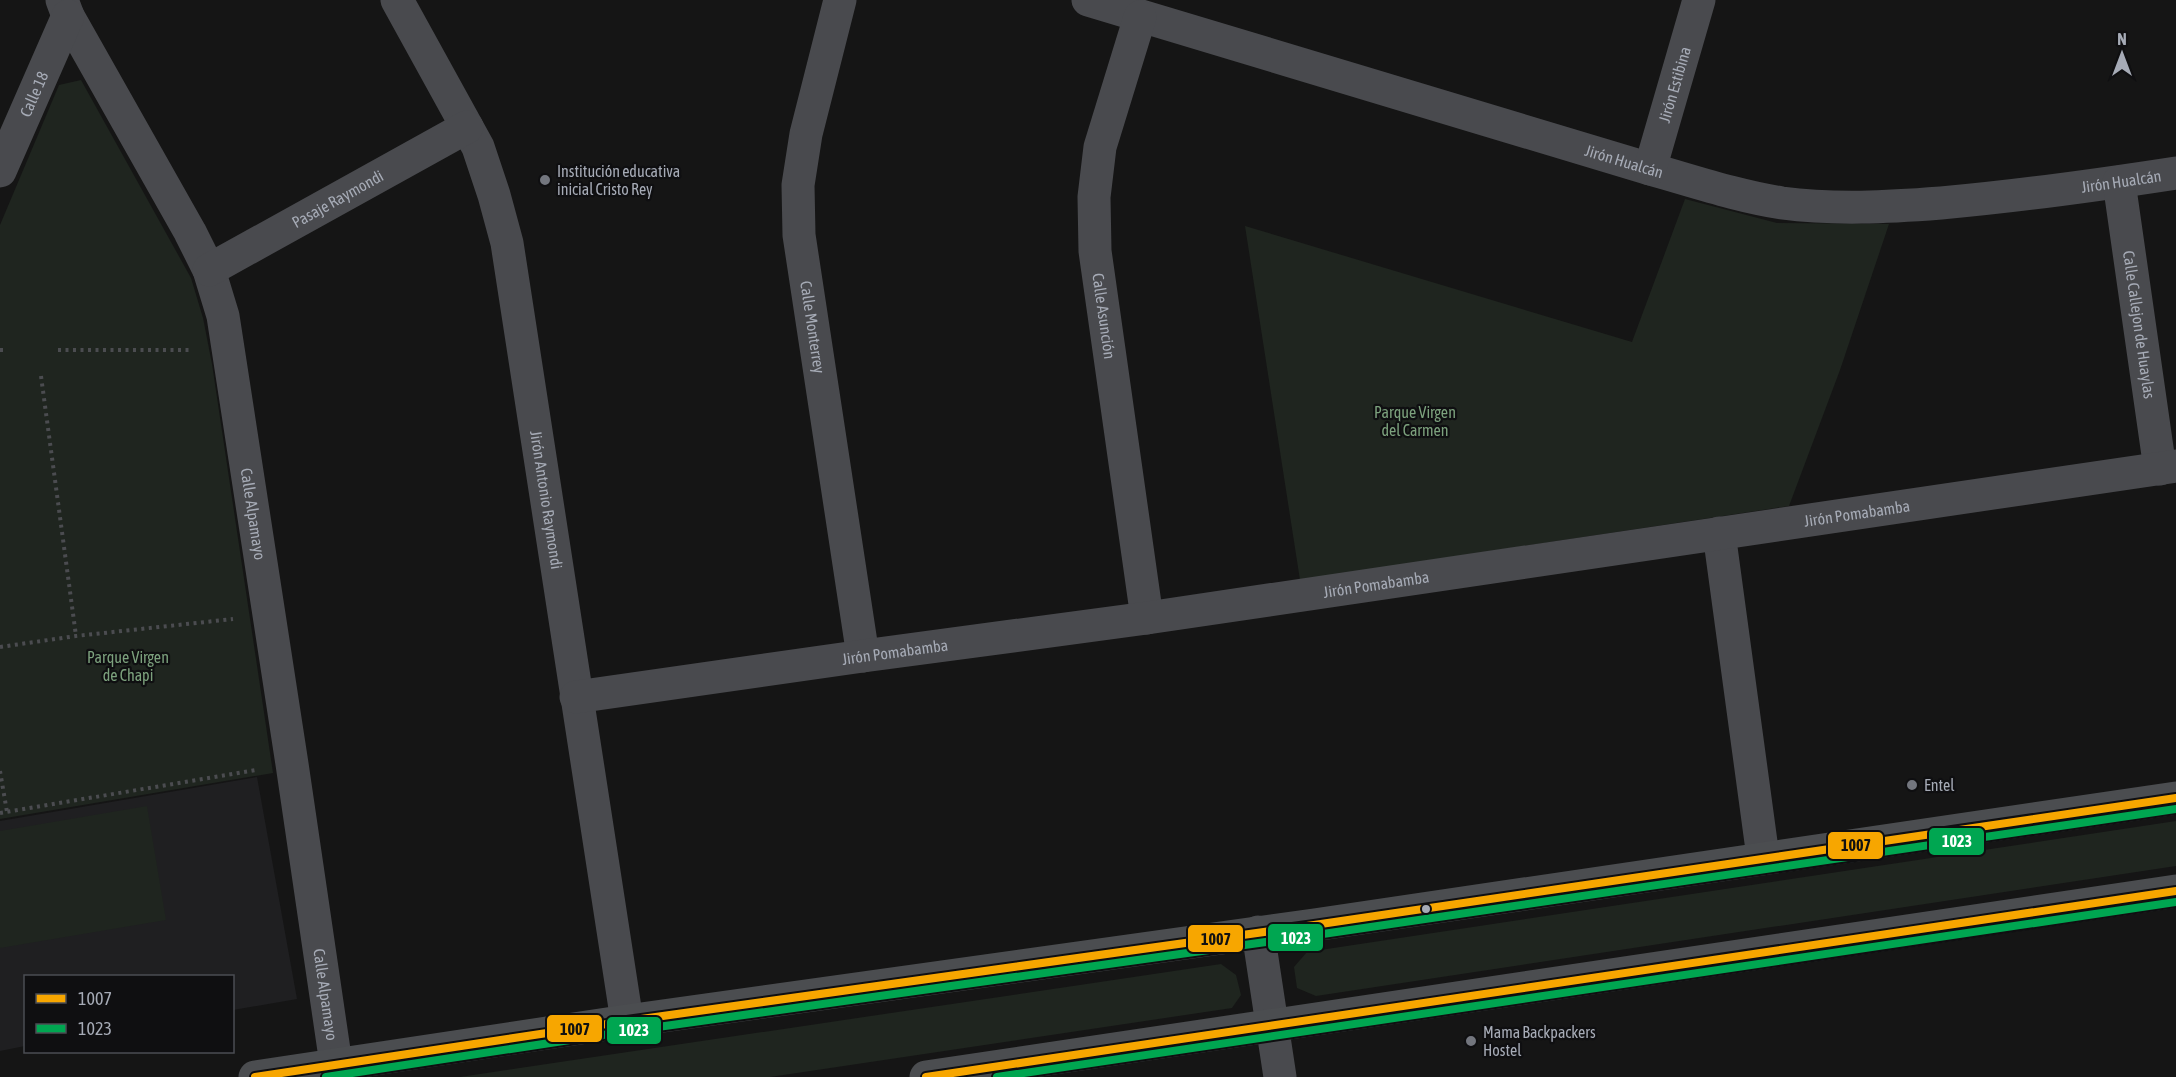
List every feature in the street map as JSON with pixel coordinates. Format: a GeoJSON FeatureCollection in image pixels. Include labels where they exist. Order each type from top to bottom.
{"type":"FeatureCollection","features":[{"type":"Feature","properties":{"kind":"main road"},"geometry":{"type":"LineString","coordinates":[[255,1077],[627,1021],[1258,932],[2176,798]]}},
{"type":"Feature","properties":{"kind":"main road"},"geometry":{"type":"LineString","coordinates":[[926,1077],[2176,891]]}},
{"type":"Feature","properties":{"kind":"street","name":"Jirón Antonio Raymondi"},"geometry":{"type":"LineString","coordinates":[[397,0],[477,147],[494,195],[507,243],[627,1021]]}},
{"type":"Feature","properties":{"kind":"street","name":"Calle Monterrey"},"geometry":{"type":"LineString","coordinates":[[840,0],[806,134],[798,185],[800,235],[863,656]]}},
{"type":"Feature","properties":{"kind":"street","name":"Jirón Hualcán"},"geometry":{"type":"LineString","coordinates":[[1088,0],[1650,169],[1782,203],[1834,207],[1890,207],[2005,198],[2176,173]]}},
{"type":"Feature","properties":{"kind":"street","name":"Jirón Estibina"},"geometry":{"type":"LineString","coordinates":[[1650,169],[1699,0]]}},
{"type":"Feature","properties":{"kind":"street","name":"Calle 18"},"geometry":{"type":"LineString","coordinates":[[0,171],[65,8]]}},
{"type":"Feature","properties":{"kind":"street","name":"Calle Alpamayo"},"geometry":{"type":"LineString","coordinates":[[65,8],[151,160],[209,270],[223,316],[336,1064]]}},
{"type":"Feature","properties":{"kind":"street","name":"Calle Asunción"},"geometry":{"type":"LineString","coordinates":[[1140,17],[1100,147],[1094,197],[1095,251],[1147,618]]}},
{"type":"Feature","properties":{"kind":"street","name":"Pasaje Raymondi"},"geometry":{"type":"LineString","coordinates":[[209,270],[467,127]]}},
{"type":"Feature","properties":{"kind":"street","name":"Calle Callejon de Huaylas"},"geometry":{"type":"LineString","coordinates":[[2119,182],[2168,468]]}},
{"type":"Feature","properties":{"kind":"street","name":"Jirón Pomabamba"},"geometry":{"type":"LineString","coordinates":[[576,697],[1147,618],[2168,468]]}},
{"type":"Feature","properties":{"kind":"street"},"geometry":{"type":"LineString","coordinates":[[1719,533],[1763,857]]}},
{"type":"Feature","properties":{"kind":"street"},"geometry":{"type":"LineString","coordinates":[[1258,932],[1280,1077]]}},
{"type":"Feature","properties":{"kind":"path"},"geometry":{"type":"LineString","coordinates":[[0,350],[6,350]]}},
{"type":"Feature","properties":{"kind":"path"},"geometry":{"type":"LineString","coordinates":[[58,350],[229,350]]}},
{"type":"Feature","properties":{"kind":"path"},"geometry":{"type":"LineString","coordinates":[[41,376],[76,636]]}},
{"type":"Feature","properties":{"kind":"path"},"geometry":{"type":"LineString","coordinates":[[0,647],[76,636],[270,616]]}},
{"type":"Feature","properties":{"kind":"path"},"geometry":{"type":"LineString","coordinates":[[0,813],[292,764]]}},
{"type":"Feature","properties":{"kind":"path"},"geometry":{"type":"LineString","coordinates":[[0,771],[7,812]]}},
{"type":"Feature","properties":{"kind":"shaded area"},"geometry":{"type":"Polygon","coordinates":[[[257,777],[297,999],[234,1010],[234,975],[24,975],[24,1046],[0,1051],[0,821],[257,777]]]}},
{"type":"Feature","properties":{"kind":"green space","name":"Parque Virgen de Chapi"},"geometry":{"type":"Polygon","coordinates":[[[81,80],[191,278],[203,318],[212,364],[273,773],[0,819],[0,225],[59,85],[81,80]]]}},
{"type":"Feature","properties":{"kind":"green space","name":"Parque Virgen del Carmen"},"geometry":{"type":"Polygon","coordinates":[[[1685,199],[1777,223],[1889,224],[1840,370],[1789,506],[1300,580],[1245,226],[1632,342],[1685,199]]]}},
{"type":"Feature","properties":{"kind":"green space"},"geometry":{"type":"Polygon","coordinates":[[[147,806],[166,920],[0,948],[0,831],[147,806]]]}},
{"type":"Feature","properties":{"kind":"green space"},"geometry":{"type":"Polygon","coordinates":[[[2176,821],[2176,866],[1316,996],[1297,988],[1294,967],[1307,952],[2176,821]]]}},
{"type":"Feature","properties":{"kind":"green space"},"geometry":{"type":"Polygon","coordinates":[[[1221,964],[1236,975],[1241,995],[1232,1008],[770,1077],[460,1077],[1221,964]]]}},
{"type":"Feature","properties":{"kind":"transit line","name":"1007"},"geometry":{"type":"LineString","coordinates":[[255,1077],[627,1021],[1314,925],[2176,798]]}},
{"type":"Feature","properties":{"kind":"transit line","name":"1023"},"geometry":{"type":"LineString","coordinates":[[326,1077],[629,1031],[1316,935],[2176,809]]}},
{"type":"Feature","properties":{"kind":"transit line","name":"1007"},"geometry":{"type":"LineString","coordinates":[[926,1077],[2176,891]]}},
{"type":"Feature","properties":{"kind":"transit line","name":"1023"},"geometry":{"type":"LineString","coordinates":[[997,1077],[2176,902]]}},
{"type":"Feature","properties":{"kind":"place","name":"Institución educativa inicial Cristo Rey"},"geometry":{"type":"Point","coordinates":[545,180]}},
{"type":"Feature","properties":{"kind":"place","name":"Entel"},"geometry":{"type":"Point","coordinates":[1912,785]}},
{"type":"Feature","properties":{"kind":"place","name":"Mama Backpackers Hostel"},"geometry":{"type":"Point","coordinates":[1471,1041]}}]}
